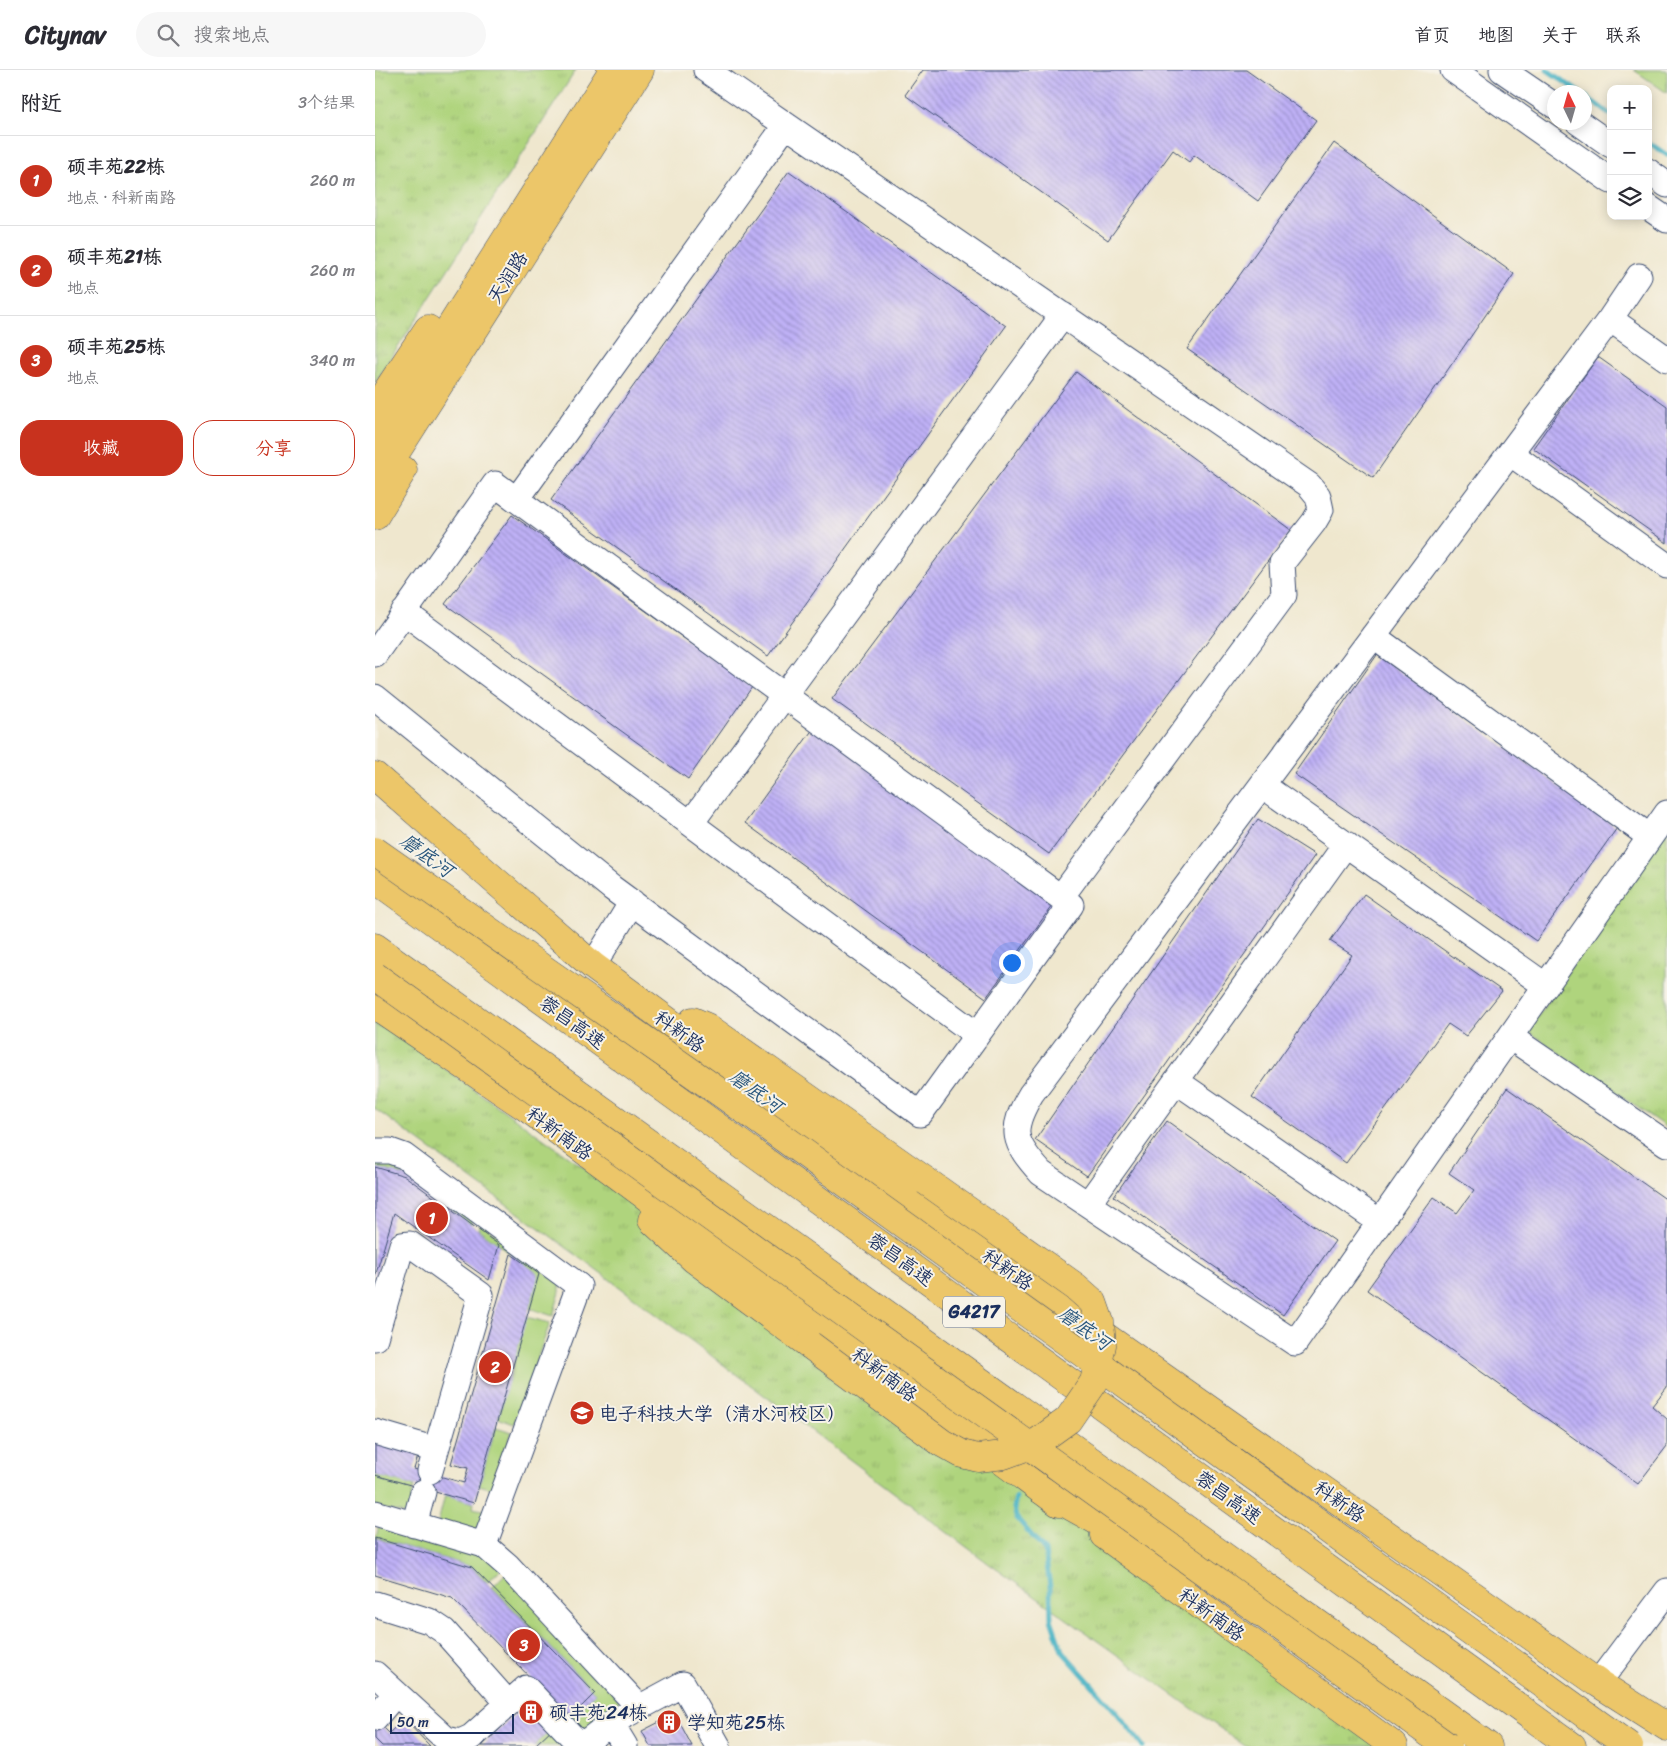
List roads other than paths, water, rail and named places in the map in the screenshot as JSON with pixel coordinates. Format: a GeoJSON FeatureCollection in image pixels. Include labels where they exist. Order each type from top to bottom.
{"type":"FeatureCollection","features":[{"type":"Feature","properties":{"kind":"main road","name":"天润路"},"geometry":{"type":"LineString","coordinates":[[593,122],[613,70]]}},
{"type":"Feature","properties":{"kind":"main road","name":"天润路"},"geometry":{"type":"LineString","coordinates":[[375,485],[435,371],[593,122],[639,70]]}},
{"type":"Feature","properties":{"kind":"main road"},"geometry":{"type":"LineString","coordinates":[[375,409],[525,182],[593,122]]}},
{"type":"Feature","properties":{"kind":"main road"},"geometry":{"type":"LineString","coordinates":[[375,516],[563,216],[593,122]]}},
{"type":"Feature","properties":{"kind":"main road","name":"天润路"},"geometry":{"type":"LineString","coordinates":[[375,446],[435,371]]}},
{"type":"Feature","properties":{"kind":"main road","name":"科新路"},"geometry":{"type":"LineString","coordinates":[[375,776],[593,966],[908,1198],[1598,1683],[1667,1727]]}},
{"type":"Feature","properties":{"kind":"main road"},"geometry":{"type":"LineString","coordinates":[[375,851],[733,1102],[1629,1746]]}},
{"type":"Feature","properties":{"kind":"main road","name":"蓉昌高速"},"geometry":{"type":"LineString","coordinates":[[375,879],[1572,1746]]}},
{"type":"Feature","properties":{"kind":"main road","name":"G4217"},"geometry":{"type":"LineString","coordinates":[[375,947],[1488,1746]]}},
{"type":"Feature","properties":{"kind":"main road"},"geometry":{"type":"LineString","coordinates":[[375,968],[694,1259],[943,1443],[962,1454],[978,1458],[1004,1455],[1036,1443],[1068,1420],[1094,1382],[1098,1364],[1102,1345],[1100,1322],[1093,1302],[1075,1287],[707,1027],[638,999]]}},
{"type":"Feature","properties":{"kind":"main road"},"geometry":{"type":"LineString","coordinates":[[375,976],[1447,1746]]}},
{"type":"Feature","properties":{"kind":"main road","name":"科新南路"},"geometry":{"type":"LineString","coordinates":[[375,1005],[530,1110],[1041,1489],[1394,1746]]}},
{"type":"Feature","properties":{"kind":"main road"},"geometry":{"type":"LineString","coordinates":[[1041,1489],[1443,1715]]}},
{"type":"Feature","properties":{"kind":"street"},"geometry":{"type":"LineString","coordinates":[[706,70],[1309,485],[1318,496],[1321,510],[1282,563],[1284,594],[1061,897]]}},
{"type":"Feature","properties":{"kind":"street"},"geometry":{"type":"LineString","coordinates":[[1453,70],[1607,178]]}},
{"type":"Feature","properties":{"kind":"street"},"geometry":{"type":"LineString","coordinates":[[1503,70],[1547,100]]}},
{"type":"Feature","properties":{"kind":"street"},"geometry":{"type":"LineString","coordinates":[[517,499],[786,126]]}},
{"type":"Feature","properties":{"kind":"street"},"geometry":{"type":"LineString","coordinates":[[1589,130],[1607,142]]}},
{"type":"Feature","properties":{"kind":"street"},"geometry":{"type":"LineString","coordinates":[[1652,175],[1667,184]]}},
{"type":"Feature","properties":{"kind":"street"},"geometry":{"type":"LineString","coordinates":[[1652,210],[1667,220]]}},
{"type":"Feature","properties":{"kind":"street"},"geometry":{"type":"LineString","coordinates":[[1639,276],[1610,319],[1040,1083],[1020,1112],[1015,1136],[1024,1155],[1041,1173],[1295,1343],[1667,813]]}},
{"type":"Feature","properties":{"kind":"street"},"geometry":{"type":"LineString","coordinates":[[691,823],[1063,315]]}},
{"type":"Feature","properties":{"kind":"street"},"geometry":{"type":"LineString","coordinates":[[1610,319],[1667,359]]}},
{"type":"Feature","properties":{"kind":"street"},"geometry":{"type":"LineString","coordinates":[[1510,453],[1667,566]]}},
{"type":"Feature","properties":{"kind":"street"},"geometry":{"type":"LineString","coordinates":[[375,654],[495,484],[1071,904],[920,1114],[632,902],[375,697]]}},
{"type":"Feature","properties":{"kind":"street"},"geometry":{"type":"LineString","coordinates":[[404,612],[977,1034]]}},
{"type":"Feature","properties":{"kind":"street"},"geometry":{"type":"LineString","coordinates":[[1373,636],[1650,837]]}},
{"type":"Feature","properties":{"kind":"street"},"geometry":{"type":"LineString","coordinates":[[1262,785],[1546,986]]}},
{"type":"Feature","properties":{"kind":"street"},"geometry":{"type":"LineString","coordinates":[[1088,1204],[1346,844]]}},
{"type":"Feature","properties":{"kind":"street"},"geometry":{"type":"LineString","coordinates":[[593,966],[632,902]]}},
{"type":"Feature","properties":{"kind":"street"},"geometry":{"type":"LineString","coordinates":[[1510,1037],[1667,1144]]}},
{"type":"Feature","properties":{"kind":"street"},"geometry":{"type":"LineString","coordinates":[[1176,1081],[1380,1222]]}},
{"type":"Feature","properties":{"kind":"street"},"geometry":{"type":"LineString","coordinates":[[375,1151],[390,1150],[404,1156],[579,1286],[484,1545]]}},
{"type":"Feature","properties":{"kind":"street"},"geometry":{"type":"LineString","coordinates":[[375,1338],[379,1309],[402,1245],[410,1244],[481,1295],[414,1525]]}},
{"type":"Feature","properties":{"kind":"street"},"geometry":{"type":"LineString","coordinates":[[375,1432],[430,1471]]}},
{"type":"Feature","properties":{"kind":"street"},"geometry":{"type":"LineString","coordinates":[[375,1513],[484,1545],[508,1566],[640,1708]]}},
{"type":"Feature","properties":{"kind":"street"},"geometry":{"type":"LineString","coordinates":[[1598,1683],[1667,1592]]}},
{"type":"Feature","properties":{"kind":"street"},"geometry":{"type":"LineString","coordinates":[[375,1604],[429,1620],[444,1631],[508,1703]]}},
{"type":"Feature","properties":{"kind":"street"},"geometry":{"type":"LineString","coordinates":[[375,1674],[446,1739],[460,1742],[471,1737],[526,1688],[581,1746],[611,1723],[683,1684],[717,1746]]}},
{"type":"Feature","properties":{"kind":"street"},"geometry":{"type":"LineString","coordinates":[[375,1718],[396,1693]]}},
{"type":"Feature","properties":{"kind":"street"},"geometry":{"type":"LineString","coordinates":[[611,1723],[625,1746]]}},
{"type":"Feature","properties":{"kind":"waterway"},"geometry":{"type":"LineString","coordinates":[[1547,70],[1569,85]]}},
{"type":"Feature","properties":{"kind":"waterway"},"geometry":{"type":"LineString","coordinates":[[1592,101],[1607,112]]}},
{"type":"Feature","properties":{"kind":"waterway"},"geometry":{"type":"LineString","coordinates":[[1652,145],[1667,155]]}},
{"type":"Feature","properties":{"kind":"waterway","name":"磨底河"},"geometry":{"type":"LineString","coordinates":[[1016,1497],[1014,1508],[1016,1517],[1045,1551],[1050,1587],[1051,1619],[1062,1651],[1117,1713],[1143,1746]]}},
{"type":"Feature","properties":{"kind":"place","name":"硕丰苑22栋"},"geometry":{"type":"Point","coordinates":[432,1218]}},
{"type":"Feature","properties":{"kind":"place","name":"硕丰苑21栋"},"geometry":{"type":"Point","coordinates":[495,1367]}},
{"type":"Feature","properties":{"kind":"place","name":"电子科技大学（清水河校区）"},"geometry":{"type":"Point","coordinates":[582,1413]}},
{"type":"Feature","properties":{"kind":"place","name":"硕丰苑25栋"},"geometry":{"type":"Point","coordinates":[524,1645]}},
{"type":"Feature","properties":{"kind":"place","name":"硕丰苑24栋"},"geometry":{"type":"Point","coordinates":[531,1712]}},
{"type":"Feature","properties":{"kind":"place","name":"学知苑25栋"},"geometry":{"type":"Point","coordinates":[669,1722]}}]}
